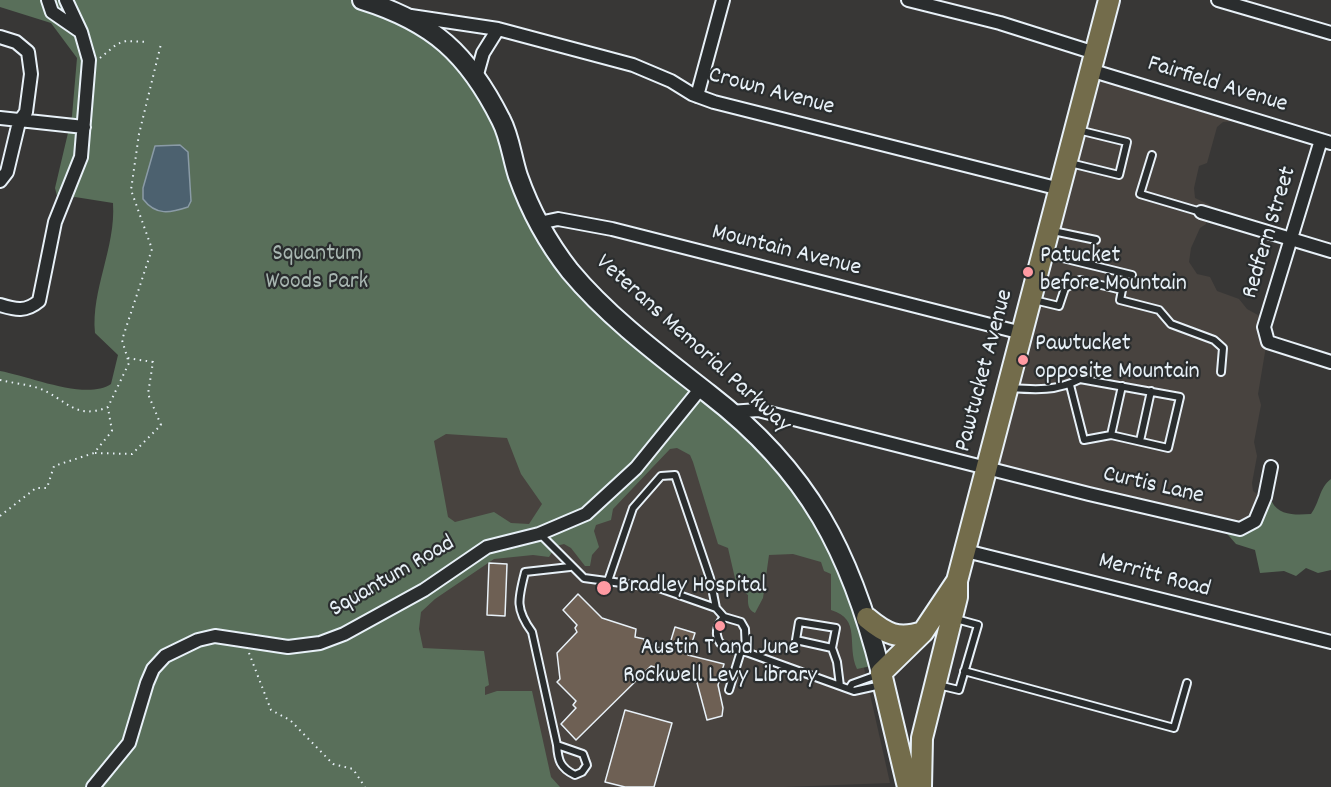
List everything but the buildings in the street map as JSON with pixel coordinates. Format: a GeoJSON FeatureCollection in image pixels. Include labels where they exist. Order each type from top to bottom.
{"type":"FeatureCollection","features":[{"type":"Feature","properties":{"kind":"main road","name":"Veterans Memorial Parkway"},"geometry":{"type":"LineString","coordinates":[[362,0],[405,15],[443,39],[459,53],[502,120],[519,178],[539,223],[572,273],[650,347],[730,412],[784,463],[812,500],[838,546],[867,618],[908,787]]}},
{"type":"Feature","properties":{"kind":"main road","name":"Pawtucket Avenue"},"geometry":{"type":"LineString","coordinates":[[921,787],[922,738],[966,551],[1109,0]]}},
{"type":"Feature","properties":{"kind":"main road","name":"Pawtucket Avenue"},"geometry":{"type":"LineString","coordinates":[[882,679],[957,589]]}},
{"type":"Feature","properties":{"kind":"main road","name":"Pawtucket Avenue"},"geometry":{"type":"LineString","coordinates":[[882,679],[926,647],[957,589]]}},
{"type":"Feature","properties":{"kind":"main road"},"geometry":{"type":"LineString","coordinates":[[867,618],[894,636],[906,637],[923,632]]}},
{"type":"Feature","properties":{"kind":"street"},"geometry":{"type":"LineString","coordinates":[[48,0],[52,12],[81,32]]}},
{"type":"Feature","properties":{"kind":"street"},"geometry":{"type":"LineString","coordinates":[[0,305],[17,310],[30,308],[39,300],[55,222],[81,157],[89,60],[81,32],[66,0]]}},
{"type":"Feature","properties":{"kind":"street"},"geometry":{"type":"LineString","coordinates":[[697,96],[710,56],[723,0]]}},
{"type":"Feature","properties":{"kind":"street","name":"Fairfield Avenue"},"geometry":{"type":"LineString","coordinates":[[908,0],[1000,23],[1093,61],[1326,142]]}},
{"type":"Feature","properties":{"kind":"street"},"geometry":{"type":"LineString","coordinates":[[1218,0],[1331,33]]}},
{"type":"Feature","properties":{"kind":"street","name":"Crown Avenue"},"geometry":{"type":"LineString","coordinates":[[405,15],[498,29],[633,65],[671,81],[697,96],[1060,189]]}},
{"type":"Feature","properties":{"kind":"street"},"geometry":{"type":"LineString","coordinates":[[476,78],[483,53],[498,29]]}},
{"type":"Feature","properties":{"kind":"street"},"geometry":{"type":"LineString","coordinates":[[0,37],[16,42],[28,52],[31,74],[26,112],[19,122],[7,172],[0,181]]}},
{"type":"Feature","properties":{"kind":"street"},"geometry":{"type":"LineString","coordinates":[[0,118],[19,122],[84,127]]}},
{"type":"Feature","properties":{"kind":"street","name":"Redfern Street"},"geometry":{"type":"LineString","coordinates":[[1326,142],[1291,237],[1264,327],[1268,342],[1331,362]]}},
{"type":"Feature","properties":{"kind":"street"},"geometry":{"type":"LineString","coordinates":[[1201,212],[1291,237],[1331,251]]}},
{"type":"Feature","properties":{"kind":"street","name":"Mountain Avenue"},"geometry":{"type":"LineString","coordinates":[[539,223],[558,219],[612,229],[1022,333]]}},
{"type":"Feature","properties":{"kind":"street","name":"Squantum Road"},"geometry":{"type":"LineString","coordinates":[[93,787],[129,743],[147,682],[153,669],[165,656],[198,640],[215,636],[288,647],[320,643],[344,634],[424,590],[487,547],[539,534],[586,514],[612,493],[636,468],[701,388]]}},
{"type":"Feature","properties":{"kind":"street","name":"Curtis Lane"},"geometry":{"type":"LineString","coordinates":[[730,412],[758,410],[1089,494],[1240,528],[1255,521],[1265,497],[1271,467]]}},
{"type":"Feature","properties":{"kind":"street","name":"Merritt Road"},"geometry":{"type":"LineString","coordinates":[[966,551],[1331,642]]}},
{"type":"Feature","properties":{"kind":"lane"},"geometry":{"type":"LineString","coordinates":[[1067,162],[1119,175],[1127,142],[1075,130]]}},
{"type":"Feature","properties":{"kind":"lane"},"geometry":{"type":"LineString","coordinates":[[1152,155],[1140,195],[1201,212]]}},
{"type":"Feature","properties":{"kind":"lane"},"geometry":{"type":"LineString","coordinates":[[1049,230],[1096,240]]}},
{"type":"Feature","properties":{"kind":"lane"},"geometry":{"type":"LineString","coordinates":[[1043,253],[1132,275]]}},
{"type":"Feature","properties":{"kind":"lane"},"geometry":{"type":"LineString","coordinates":[[1031,299],[1059,306],[1065,288],[1080,280],[1122,290],[1120,300],[1159,310],[1171,324],[1214,340],[1223,348],[1221,372]]}},
{"type":"Feature","properties":{"kind":"lane"},"geometry":{"type":"LineString","coordinates":[[1008,387],[1041,391],[1070,385],[1080,379],[1180,397],[1168,448],[1111,435],[1084,440],[1070,385]]}},
{"type":"Feature","properties":{"kind":"lane"},"geometry":{"type":"LineString","coordinates":[[1111,435],[1122,386]]}},
{"type":"Feature","properties":{"kind":"lane"},"geometry":{"type":"LineString","coordinates":[[1140,441],[1151,391]]}},
{"type":"Feature","properties":{"kind":"lane"},"geometry":{"type":"LineString","coordinates":[[608,581],[633,508],[661,476],[675,475],[710,578],[716,608]]}},
{"type":"Feature","properties":{"kind":"lane"},"geometry":{"type":"LineString","coordinates":[[539,534],[570,567],[584,578],[659,588],[716,608],[724,617],[741,622],[745,629],[743,652],[729,690]]}},
{"type":"Feature","properties":{"kind":"lane"},"geometry":{"type":"LineString","coordinates":[[557,745],[583,754],[587,765],[582,772],[575,775],[566,771],[559,762],[532,632],[520,617],[518,598],[525,572],[570,567]]}},
{"type":"Feature","properties":{"kind":"lane"},"geometry":{"type":"LineString","coordinates":[[724,617],[718,623],[718,640],[729,649],[849,689],[868,690],[882,679]]}},
{"type":"Feature","properties":{"kind":"lane"},"geometry":{"type":"LineString","coordinates":[[935,684],[959,690],[978,625],[952,618]]}},
{"type":"Feature","properties":{"kind":"lane"},"geometry":{"type":"LineString","coordinates":[[832,648],[796,640],[799,622],[836,628],[832,648],[837,662],[840,686]]}},
{"type":"Feature","properties":{"kind":"lane"},"geometry":{"type":"LineString","coordinates":[[964,671],[1174,728],[1187,683]]}},
{"type":"Feature","properties":{"kind":"lane"},"geometry":{"type":"LineString","coordinates":[[849,689],[852,684],[882,679]]}},
{"type":"Feature","properties":{"kind":"path"},"geometry":{"type":"LineString","coordinates":[[89,60],[103,58],[117,45],[126,41],[148,42]]}},
{"type":"Feature","properties":{"kind":"path"},"geometry":{"type":"LineString","coordinates":[[94,453],[112,431],[108,407],[129,363],[122,340],[152,249],[131,190],[139,134],[161,44]]}},
{"type":"Feature","properties":{"kind":"path"},"geometry":{"type":"LineString","coordinates":[[0,516],[36,488],[47,488],[54,466],[94,453],[132,454],[161,425],[148,394],[153,362],[127,358]]}},
{"type":"Feature","properties":{"kind":"path"},"geometry":{"type":"LineString","coordinates":[[0,381],[39,388],[74,410],[97,412],[108,407]]}},
{"type":"Feature","properties":{"kind":"path"},"geometry":{"type":"LineString","coordinates":[[244,640],[271,710],[290,720],[333,764],[353,769],[365,787]]}},
{"type":"Feature","properties":{"kind":"shaded area"},"geometry":{"type":"Polygon","coordinates":[[[1089,73],[1234,113],[1234,121],[1223,122],[1217,127],[1207,163],[1199,166],[1194,188],[1195,198],[1210,205],[1206,224],[1200,228],[1191,248],[1189,262],[1197,274],[1210,277],[1217,291],[1239,299],[1247,309],[1265,319],[1267,340],[1258,394],[1261,405],[1254,442],[1257,456],[1252,483],[1253,491],[1261,497],[1249,528],[993,476],[1089,73]]]}},
{"type":"Feature","properties":{"kind":"shaded area","name":"Bradley Hospital"},"geometry":{"type":"Polygon","coordinates":[[[565,410],[781,476],[850,606],[890,783],[784,787],[440,787],[397,776],[402,466],[468,414],[565,410]]]}},
{"type":"Feature","properties":{"kind":"green space","name":"Squantum Woods Park"},"geometry":{"type":"Polygon","coordinates":[[[0,0],[365,0],[386,5],[484,86],[543,231],[649,346],[812,499],[876,665],[857,669],[850,626],[841,614],[831,610],[831,574],[824,571],[821,562],[793,554],[769,555],[763,598],[755,613],[751,610],[748,606],[748,595],[737,587],[728,548],[718,544],[690,455],[677,448],[670,449],[613,509],[611,520],[596,525],[594,531],[599,547],[592,555],[590,566],[585,566],[571,548],[564,544],[556,546],[549,557],[533,555],[494,559],[435,599],[421,612],[419,629],[423,648],[484,651],[489,685],[485,687],[485,695],[497,691],[532,691],[551,777],[560,787],[0,787],[0,371],[73,389],[100,389],[111,384],[118,355],[95,333],[97,300],[111,236],[113,203],[75,197],[58,200],[55,188],[72,116],[77,58],[51,23],[0,7],[0,0]],[[446,434],[434,441],[448,517],[455,522],[494,512],[511,523],[529,524],[542,504],[521,474],[507,438],[446,434]]]}},
{"type":"Feature","properties":{"kind":"green space"},"geometry":{"type":"Polygon","coordinates":[[[1331,479],[1331,570],[1318,573],[1306,568],[1296,576],[1284,571],[1260,573],[1255,550],[1236,544],[1222,528],[1245,529],[1263,502],[1272,502],[1279,510],[1289,514],[1311,514],[1324,487],[1331,479]]]}},
{"type":"Feature","properties":{"kind":"water"},"geometry":{"type":"Polygon","coordinates":[[[180,145],[188,152],[191,201],[188,207],[169,212],[158,211],[143,199],[143,188],[155,146],[180,145]]]}},
{"type":"Feature","properties":{"kind":"place","name":"Patucket before Mountain"},"geometry":{"type":"Point","coordinates":[1028,272]}},
{"type":"Feature","properties":{"kind":"place","name":"Pawtucket opposite Mountain"},"geometry":{"type":"Point","coordinates":[1023,360]}},
{"type":"Feature","properties":{"kind":"place","name":"Bradley Hospital"},"geometry":{"type":"Point","coordinates":[604,588]}},
{"type":"Feature","properties":{"kind":"place","name":"Austin T and June Rockwell Levy Library"},"geometry":{"type":"Point","coordinates":[720,626]}}]}
